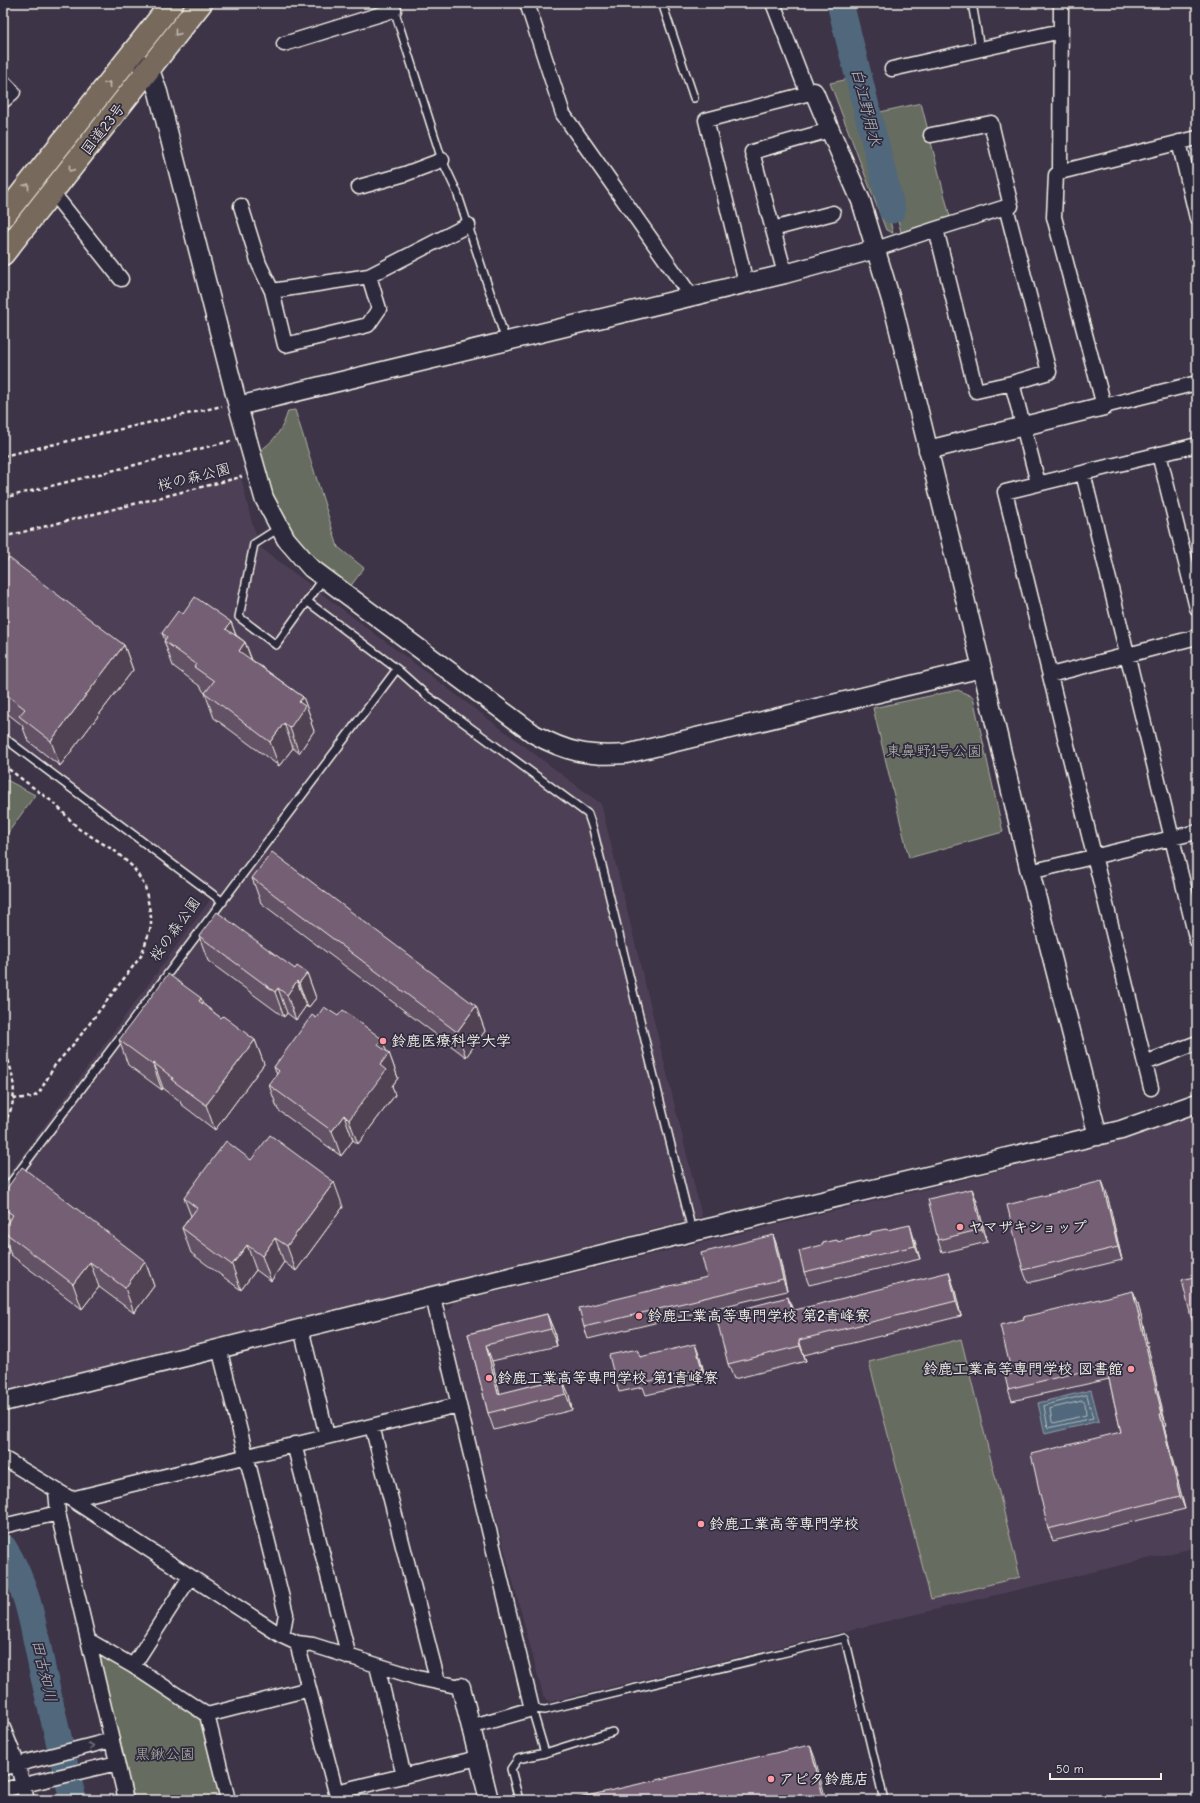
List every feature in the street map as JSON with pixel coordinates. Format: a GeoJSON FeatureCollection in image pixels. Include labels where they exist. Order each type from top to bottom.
{"type":"FeatureCollection","features":[{"type":"Feature","properties":{"kind":"highway","name":"国道23号"},"geometry":{"type":"LineString","coordinates":[[3,217],[172,3]]}},
{"type":"Feature","properties":{"kind":"highway","name":"国道23号"},"geometry":{"type":"LineString","coordinates":[[3,254],[150,70],[201,3]]}},
{"type":"Feature","properties":{"kind":"street"},"geometry":{"type":"LineString","coordinates":[[527,3],[563,114],[691,296]]}},
{"type":"Feature","properties":{"kind":"street"},"geometry":{"type":"LineString","coordinates":[[773,3],[811,93],[830,130],[861,201],[894,310],[982,668],[1030,872],[1098,1136]]}},
{"type":"Feature","properties":{"kind":"street"},"geometry":{"type":"LineString","coordinates":[[1060,172],[1061,3]]}},
{"type":"Feature","properties":{"kind":"street"},"geometry":{"type":"LineString","coordinates":[[284,44],[393,7]]}},
{"type":"Feature","properties":{"kind":"street"},"geometry":{"type":"LineString","coordinates":[[892,69],[1061,31]]}},
{"type":"Feature","properties":{"kind":"street"},"geometry":{"type":"LineString","coordinates":[[130,56],[150,70],[158,92],[231,409],[264,498],[279,528],[303,560],[324,578],[534,734],[563,749],[598,755],[626,754],[982,668]]}},
{"type":"Feature","properties":{"kind":"street"},"geometry":{"type":"LineString","coordinates":[[3,82],[13,92],[3,101]]}},
{"type":"Feature","properties":{"kind":"street"},"geometry":{"type":"LineString","coordinates":[[746,283],[706,120],[811,93]]}},
{"type":"Feature","properties":{"kind":"street"},"geometry":{"type":"LineString","coordinates":[[931,135],[991,123],[1013,206],[1048,372],[1012,383],[976,391],[936,229]]}},
{"type":"Feature","properties":{"kind":"street"},"geometry":{"type":"LineString","coordinates":[[785,274],[752,152],[830,130]]}},
{"type":"Feature","properties":{"kind":"street"},"geometry":{"type":"LineString","coordinates":[[1104,406],[1054,217],[1056,175],[1060,172],[1197,138]]}},
{"type":"Feature","properties":{"kind":"street"},"geometry":{"type":"LineString","coordinates":[[1179,142],[1197,218]]}},
{"type":"Feature","properties":{"kind":"street"},"geometry":{"type":"LineString","coordinates":[[359,187],[405,174],[442,160]]}},
{"type":"Feature","properties":{"kind":"street"},"geometry":{"type":"LineString","coordinates":[[60,202],[121,279]]}},
{"type":"Feature","properties":{"kind":"street"},"geometry":{"type":"LineString","coordinates":[[240,206],[259,264],[272,291],[285,345],[368,325],[379,309],[369,276]]}},
{"type":"Feature","properties":{"kind":"street"},"geometry":{"type":"LineString","coordinates":[[231,409],[785,274],[876,249],[1013,206]]}},
{"type":"Feature","properties":{"kind":"street"},"geometry":{"type":"LineString","coordinates":[[773,229],[833,213]]}},
{"type":"Feature","properties":{"kind":"street"},"geometry":{"type":"LineString","coordinates":[[272,291],[369,276],[468,225]]}},
{"type":"Feature","properties":{"kind":"street"},"geometry":{"type":"LineString","coordinates":[[1012,383],[1038,483]]}},
{"type":"Feature","properties":{"kind":"street"},"geometry":{"type":"LineString","coordinates":[[928,450],[1197,383]]}},
{"type":"Feature","properties":{"kind":"street"},"geometry":{"type":"LineString","coordinates":[[1151,1088],[1005,492],[1197,445]]}},
{"type":"Feature","properties":{"kind":"street"},"geometry":{"type":"LineString","coordinates":[[1159,454],[1197,608]]}},
{"type":"Feature","properties":{"kind":"street"},"geometry":{"type":"LineString","coordinates":[[1083,473],[1197,941]]}},
{"type":"Feature","properties":{"kind":"street"},"geometry":{"type":"LineString","coordinates":[[1050,674],[1197,637]]}},
{"type":"Feature","properties":{"kind":"street"},"geometry":{"type":"LineString","coordinates":[[1030,872],[1197,832]]}},
{"type":"Feature","properties":{"kind":"street"},"geometry":{"type":"LineString","coordinates":[[1145,1064],[1197,1044]]}},
{"type":"Feature","properties":{"kind":"street"},"geometry":{"type":"LineString","coordinates":[[3,1402],[692,1232],[1098,1136],[1121,1130],[1197,1103]]}},
{"type":"Feature","properties":{"kind":"street"},"geometry":{"type":"LineString","coordinates":[[433,1297],[532,1709],[470,1727]]}},
{"type":"Feature","properties":{"kind":"street"},"geometry":{"type":"LineString","coordinates":[[301,1328],[327,1436]]}},
{"type":"Feature","properties":{"kind":"street"},"geometry":{"type":"LineString","coordinates":[[219,1348],[286,1614],[282,1636]]}},
{"type":"Feature","properties":{"kind":"street"},"geometry":{"type":"LineString","coordinates":[[71,1499],[458,1405]]}},
{"type":"Feature","properties":{"kind":"street"},"geometry":{"type":"LineString","coordinates":[[372,1426],[438,1682]]}},
{"type":"Feature","properties":{"kind":"street"},"geometry":{"type":"LineString","coordinates":[[294,1444],[349,1657]]}},
{"type":"Feature","properties":{"kind":"street"},"geometry":{"type":"LineString","coordinates":[[3,1458],[71,1499],[282,1636],[298,1643],[313,1645],[377,1666],[460,1687],[489,1800]]}},
{"type":"Feature","properties":{"kind":"street"},"geometry":{"type":"LineString","coordinates":[[56,1491],[58,1513],[126,1800]]}},
{"type":"Feature","properties":{"kind":"street"},"geometry":{"type":"LineString","coordinates":[[3,1526],[58,1513]]}},
{"type":"Feature","properties":{"kind":"street"},"geometry":{"type":"LineString","coordinates":[[133,1666],[190,1577]]}},
{"type":"Feature","properties":{"kind":"street"},"geometry":{"type":"LineString","coordinates":[[88,1640],[133,1666],[207,1715],[228,1800]]}},
{"type":"Feature","properties":{"kind":"street"},"geometry":{"type":"LineString","coordinates":[[298,1643],[337,1796],[404,1776],[478,1758]]}},
{"type":"Feature","properties":{"kind":"street"},"geometry":{"type":"LineString","coordinates":[[377,1666],[404,1776]]}},
{"type":"Feature","properties":{"kind":"street"},"geometry":{"type":"LineString","coordinates":[[207,1715],[309,1689]]}},
{"type":"Feature","properties":{"kind":"street"},"geometry":{"type":"LineString","coordinates":[[3,1728],[17,1763],[28,1800]]}},
{"type":"Feature","properties":{"kind":"street"},"geometry":{"type":"LineString","coordinates":[[3,1768],[17,1763],[112,1740]]}},
{"type":"Feature","properties":{"kind":"street"},"geometry":{"type":"LineString","coordinates":[[3,1791],[60,1776],[117,1764]]}},
{"type":"Feature","properties":{"kind":"lane"},"geometry":{"type":"LineString","coordinates":[[662,3],[694,98]]}},
{"type":"Feature","properties":{"kind":"lane"},"geometry":{"type":"LineString","coordinates":[[972,3],[980,49]]}},
{"type":"Feature","properties":{"kind":"lane"},"geometry":{"type":"LineString","coordinates":[[393,7],[442,160],[457,192],[506,342]]}},
{"type":"Feature","properties":{"kind":"lane"},"geometry":{"type":"LineString","coordinates":[[279,528],[254,544],[239,617],[276,645],[324,578]]}},
{"type":"Feature","properties":{"kind":"lane"},"geometry":{"type":"LineString","coordinates":[[308,602],[397,669],[426,695],[583,809],[590,818],[692,1232]]}},
{"type":"Feature","properties":{"kind":"lane"},"geometry":{"type":"LineString","coordinates":[[3,1193],[397,669]]}},
{"type":"Feature","properties":{"kind":"lane"},"geometry":{"type":"LineString","coordinates":[[3,737],[223,902]]}},
{"type":"Feature","properties":{"kind":"lane"},"geometry":{"type":"LineString","coordinates":[[545,1753],[532,1709],[545,1710],[845,1638],[884,1800]]}},
{"type":"Feature","properties":{"kind":"lane"},"geometry":{"type":"LineString","coordinates":[[519,1800],[511,1770],[518,1759],[545,1753],[612,1732]]}},
{"type":"Feature","properties":{"kind":"path"},"geometry":{"type":"LineString","coordinates":[[3,456],[222,405],[231,409]]}},
{"type":"Feature","properties":{"kind":"path","name":"桜の森公園"},"geometry":{"type":"LineString","coordinates":[[230,435],[233,446]]}},
{"type":"Feature","properties":{"kind":"path"},"geometry":{"type":"LineString","coordinates":[[3,498],[236,440]]}},
{"type":"Feature","properties":{"kind":"path","name":"桜の森公園"},"geometry":{"type":"LineString","coordinates":[[3,537],[241,477],[239,470]]}},
{"type":"Feature","properties":{"kind":"path"},"geometry":{"type":"LineString","coordinates":[[3,765],[54,804],[79,829],[115,851],[134,867],[145,886],[151,917],[150,933],[141,956],[77,1040],[55,1065],[39,1093],[33,1097],[13,1099]]}},
{"type":"Feature","properties":{"kind":"path"},"geometry":{"type":"LineString","coordinates":[[3,1047],[13,1076],[13,1099],[3,1123]]}},
{"type":"Feature","properties":{"kind":"shaded area","name":"鈴鹿医療科学大学"},"geometry":{"type":"Polygon","coordinates":[[[241,477],[251,520],[261,548],[601,804],[702,1217],[3,1396],[3,1182],[211,899],[3,743],[3,537],[241,477]]]}},
{"type":"Feature","properties":{"kind":"shaded area","name":"鈴鹿工業高等専門学校"},"geometry":{"type":"Polygon","coordinates":[[[1197,1113],[1197,1547],[549,1702],[543,1695],[443,1317],[454,1302],[959,1181],[1121,1140],[1197,1113]]]}},
{"type":"Feature","properties":{"kind":"green space"},"geometry":{"type":"Polygon","coordinates":[[[854,78],[893,233],[886,230],[830,83],[854,78]]]}},
{"type":"Feature","properties":{"kind":"green space"},"geometry":{"type":"Polygon","coordinates":[[[921,103],[950,217],[901,232],[871,114],[921,103]]]}},
{"type":"Feature","properties":{"kind":"green space"},"geometry":{"type":"Polygon","coordinates":[[[295,410],[338,547],[364,568],[350,587],[311,557],[292,534],[272,495],[258,452],[269,444],[281,429],[288,411],[295,410]]]}},
{"type":"Feature","properties":{"kind":"green space","name":"東鼻野1号公園"},"geometry":{"type":"Polygon","coordinates":[[[958,690],[973,697],[1003,832],[909,858],[873,708],[958,690]]]}},
{"type":"Feature","properties":{"kind":"green space"},"geometry":{"type":"Polygon","coordinates":[[[3,778],[35,795],[3,840],[3,778]]]}},
{"type":"Feature","properties":{"kind":"green space"},"geometry":{"type":"Polygon","coordinates":[[[961,1339],[1020,1577],[931,1599],[869,1362],[961,1339]]]}},
{"type":"Feature","properties":{"kind":"green space","name":"黒鍬公園"},"geometry":{"type":"Polygon","coordinates":[[[100,1651],[202,1715],[223,1800],[130,1800],[94,1656],[100,1651]]]}},
{"type":"Feature","properties":{"kind":"water"},"geometry":{"type":"Polygon","coordinates":[[[1091,1390],[1099,1421],[1045,1434],[1038,1403],[1091,1390]]]}},
{"type":"Feature","properties":{"kind":"building"},"geometry":{"type":"Polygon","coordinates":[[[9,558],[124,645],[51,741],[19,716],[25,709],[3,692],[3,565],[9,558]]]}},
{"type":"Feature","properties":{"kind":"building"},"geometry":{"type":"Polygon","coordinates":[[[195,597],[231,622],[226,629],[245,642],[239,651],[303,697],[299,702],[305,706],[290,728],[284,723],[270,742],[205,693],[214,681],[194,667],[196,664],[164,641],[167,637],[162,633],[178,611],[183,614],[195,597]]]}},
{"type":"Feature","properties":{"kind":"building"},"geometry":{"type":"Polygon","coordinates":[[[272,852],[476,1006],[457,1032],[252,878],[272,852]]]}},
{"type":"Feature","properties":{"kind":"building"},"geometry":{"type":"Polygon","coordinates":[[[217,912],[295,969],[297,966],[307,973],[299,983],[297,981],[287,995],[278,988],[275,992],[199,936],[217,912]]]}},
{"type":"Feature","properties":{"kind":"building"},"geometry":{"type":"Polygon","coordinates":[[[168,974],[201,998],[199,1001],[221,1018],[223,1016],[255,1040],[206,1105],[172,1080],[173,1078],[154,1063],[153,1065],[119,1040],[168,974]]]}},
{"type":"Feature","properties":{"kind":"building"},"geometry":{"type":"Polygon","coordinates":[[[324,1007],[338,1016],[343,1010],[382,1039],[378,1045],[389,1053],[380,1065],[386,1070],[349,1120],[344,1115],[332,1131],[269,1085],[279,1071],[274,1067],[312,1015],[316,1018],[324,1007]]]}},
{"type":"Feature","properties":{"kind":"building"},"geometry":{"type":"Polygon","coordinates":[[[270,1135],[334,1182],[287,1246],[275,1238],[262,1256],[247,1245],[232,1265],[182,1228],[197,1208],[184,1198],[226,1141],[251,1160],[270,1135]]]}},
{"type":"Feature","properties":{"kind":"building"},"geometry":{"type":"Polygon","coordinates":[[[22,1167],[145,1261],[125,1288],[90,1262],[73,1284],[3,1231],[3,1228],[13,1215],[3,1208],[3,1194],[22,1167]]]}},
{"type":"Feature","properties":{"kind":"building"},"geometry":{"type":"Polygon","coordinates":[[[1102,1181],[1118,1247],[1023,1270],[1007,1205],[1102,1181]]]}},
{"type":"Feature","properties":{"kind":"building","name":"ヤマザキショップ"},"geometry":{"type":"Polygon","coordinates":[[[972,1189],[982,1229],[938,1240],[928,1199],[972,1189]]]}},
{"type":"Feature","properties":{"kind":"building"},"geometry":{"type":"Polygon","coordinates":[[[910,1225],[915,1246],[804,1272],[799,1251],[822,1245],[822,1243],[837,1240],[838,1242],[871,1234],[871,1232],[910,1225]]]}},
{"type":"Feature","properties":{"kind":"building"},"geometry":{"type":"Polygon","coordinates":[[[773,1235],[783,1279],[584,1327],[579,1308],[707,1277],[701,1253],[773,1235]]]}},
{"type":"Feature","properties":{"kind":"building"},"geometry":{"type":"Polygon","coordinates":[[[949,1272],[956,1301],[799,1340],[800,1346],[728,1364],[716,1316],[788,1297],[791,1311],[949,1272]]]}},
{"type":"Feature","properties":{"kind":"building"},"geometry":{"type":"Polygon","coordinates":[[[1197,1276],[1197,1315],[1191,1317],[1182,1280],[1197,1276]]]}},
{"type":"Feature","properties":{"kind":"building"},"geometry":{"type":"Polygon","coordinates":[[[1133,1291],[1180,1496],[1048,1529],[1031,1454],[1121,1432],[1106,1366],[1008,1389],[1005,1376],[1012,1374],[1000,1325],[1024,1319],[1023,1317],[1133,1291]]]}},
{"type":"Feature","properties":{"kind":"building"},"geometry":{"type":"Polygon","coordinates":[[[547,1314],[551,1329],[486,1345],[498,1394],[562,1378],[566,1394],[488,1413],[468,1334],[547,1314]]]}},
{"type":"Feature","properties":{"kind":"building"},"geometry":{"type":"Polygon","coordinates":[[[695,1344],[702,1369],[642,1383],[639,1374],[615,1379],[609,1355],[638,1349],[640,1357],[695,1344]]]}},
{"type":"Feature","properties":{"kind":"building"},"geometry":{"type":"Polygon","coordinates":[[[810,1745],[824,1800],[569,1800],[810,1745]]]}},
{"type":"Feature","properties":{"kind":"waterway","name":"白江野用水"},"geometry":{"type":"LineString","coordinates":[[840,3],[892,210]]}},
{"type":"Feature","properties":{"kind":"waterway","name":"田古知川"},"geometry":{"type":"LineString","coordinates":[[3,1547],[19,1577],[29,1608],[73,1800]]}},
{"type":"Feature","properties":{"kind":"place","name":"鈴鹿医療科学大学"},"geometry":{"type":"Point","coordinates":[383,1041]}},
{"type":"Feature","properties":{"kind":"place","name":"ヤマザキショップ"},"geometry":{"type":"Point","coordinates":[960,1227]}},
{"type":"Feature","properties":{"kind":"place","name":"鈴鹿工業高等専門学校 第2青峰寮"},"geometry":{"type":"Point","coordinates":[639,1316]}},
{"type":"Feature","properties":{"kind":"place","name":"鈴鹿工業高等専門学校 図書館"},"geometry":{"type":"Point","coordinates":[1131,1369]}},
{"type":"Feature","properties":{"kind":"place","name":"鈴鹿工業高等専門学校 第1青峰寮"},"geometry":{"type":"Point","coordinates":[489,1378]}},
{"type":"Feature","properties":{"kind":"place","name":"鈴鹿工業高等専門学校"},"geometry":{"type":"Point","coordinates":[701,1524]}},
{"type":"Feature","properties":{"kind":"place","name":"アピタ鈴鹿店"},"geometry":{"type":"Point","coordinates":[771,1779]}}]}
